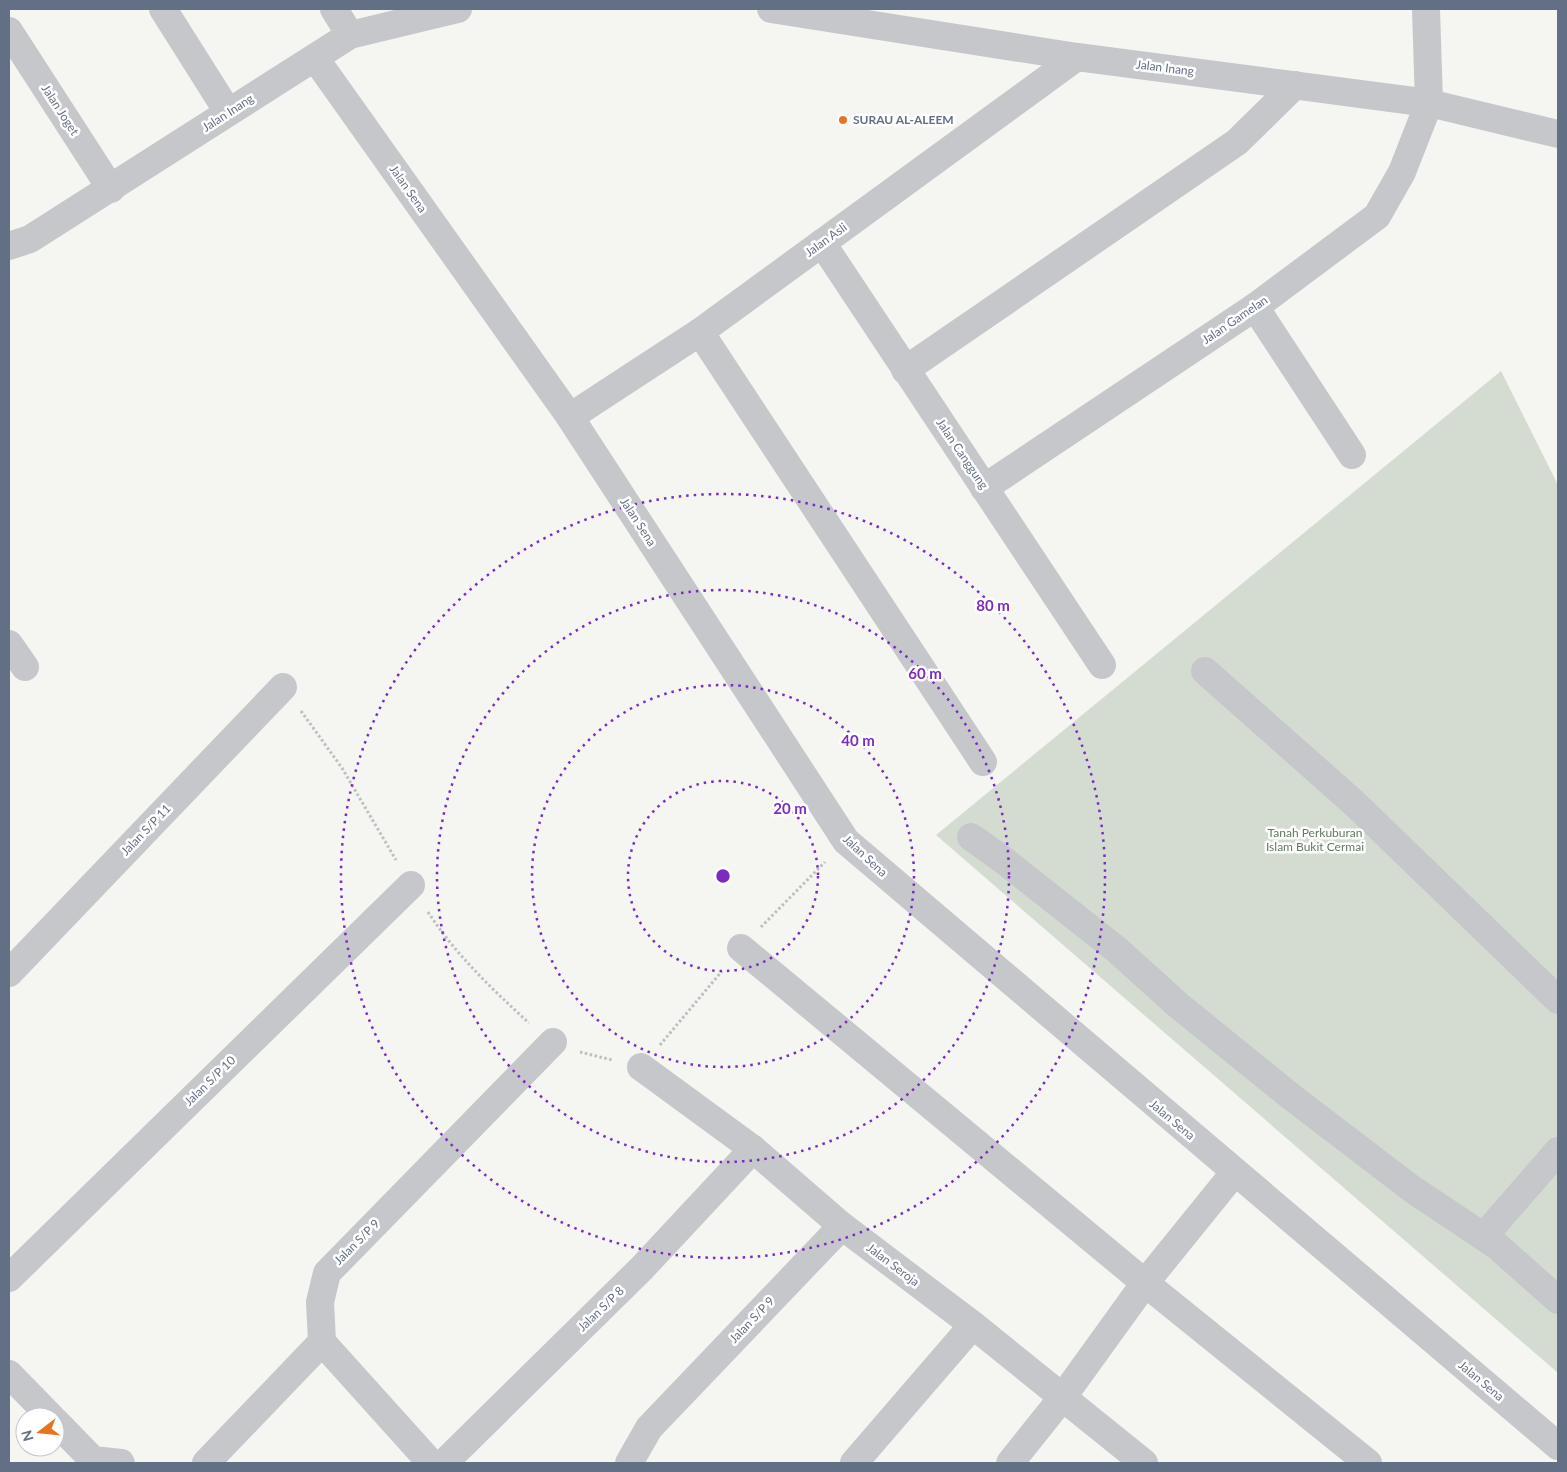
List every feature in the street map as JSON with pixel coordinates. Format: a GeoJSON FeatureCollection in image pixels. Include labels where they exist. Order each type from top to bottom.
{"type":"FeatureCollection","features":[{"type":"Feature","properties":{"kind":"street"},"geometry":{"type":"LineString","coordinates":[[163,9],[228,112]]}},
{"type":"Feature","properties":{"kind":"street"},"geometry":{"type":"LineString","coordinates":[[334,9],[350,35]]}},
{"type":"Feature","properties":{"kind":"street","name":"Jalan Inang"},"geometry":{"type":"LineString","coordinates":[[9,246],[30,239],[111,189],[350,35],[458,9]]}},
{"type":"Feature","properties":{"kind":"street","name":"Jalan Inang"},"geometry":{"type":"LineString","coordinates":[[771,9],[1076,57],[1429,103],[1558,134]]}},
{"type":"Feature","properties":{"kind":"street"},"geometry":{"type":"LineString","coordinates":[[1426,9],[1429,103]]}},
{"type":"Feature","properties":{"kind":"street","name":"Jalan Joget"},"geometry":{"type":"LineString","coordinates":[[9,31],[111,189]]}},
{"type":"Feature","properties":{"kind":"street","name":"Jalan Asli"},"geometry":{"type":"LineString","coordinates":[[570,417],[700,332],[1076,57]]}},
{"type":"Feature","properties":{"kind":"street","name":"Jalan Sena"},"geometry":{"type":"LineString","coordinates":[[314,58],[570,417],[846,841],[1234,1173],[1558,1446]]}},
{"type":"Feature","properties":{"kind":"street"},"geometry":{"type":"LineString","coordinates":[[906,370],[1237,142],[1295,85]]}},
{"type":"Feature","properties":{"kind":"street","name":"Jalan Gamelan"},"geometry":{"type":"LineString","coordinates":[[984,488],[1256,307],[1377,216],[1402,172],[1429,103]]}},
{"type":"Feature","properties":{"kind":"street","name":"Jalan Canggung"},"geometry":{"type":"LineString","coordinates":[[822,243],[1102,665]]}},
{"type":"Feature","properties":{"kind":"street"},"geometry":{"type":"LineString","coordinates":[[1256,307],[1352,455]]}},
{"type":"Feature","properties":{"kind":"street"},"geometry":{"type":"LineString","coordinates":[[700,332],[983,762]]}},
{"type":"Feature","properties":{"kind":"street"},"geometry":{"type":"LineString","coordinates":[[9,644],[25,667]]}},
{"type":"Feature","properties":{"kind":"street"},"geometry":{"type":"LineString","coordinates":[[1204,672],[1354,803],[1558,1000]]}},
{"type":"Feature","properties":{"kind":"street","name":"Jalan S/P 11"},"geometry":{"type":"LineString","coordinates":[[9,973],[283,686]]}},
{"type":"Feature","properties":{"kind":"street"},"geometry":{"type":"LineString","coordinates":[[971,837],[1002,859],[1116,949],[1178,1005],[1289,1095],[1412,1190],[1484,1236],[1558,1300]]}},
{"type":"Feature","properties":{"kind":"street","name":"Jalan S/P 10"},"geometry":{"type":"LineString","coordinates":[[9,1278],[411,885]]}},
{"type":"Feature","properties":{"kind":"street"},"geometry":{"type":"LineString","coordinates":[[741,948],[1145,1283],[1368,1463]]}},
{"type":"Feature","properties":{"kind":"street","name":"Jalan S/P 9"},"geometry":{"type":"LineString","coordinates":[[322,1342],[320,1302],[327,1272],[553,1042]]}},
{"type":"Feature","properties":{"kind":"street","name":"Jalan Seroja"},"geometry":{"type":"LineString","coordinates":[[641,1067],[753,1149],[842,1226],[973,1325],[1144,1463]]}},
{"type":"Feature","properties":{"kind":"street","name":"Jalan S/P 8"},"geometry":{"type":"LineString","coordinates":[[444,1463],[642,1268],[753,1149]]}},
{"type":"Feature","properties":{"kind":"street"},"geometry":{"type":"LineString","coordinates":[[1484,1236],[1558,1152]]}},
{"type":"Feature","properties":{"kind":"street"},"geometry":{"type":"LineString","coordinates":[[1010,1463],[1062,1398],[1145,1283],[1234,1173]]}},
{"type":"Feature","properties":{"kind":"street","name":"Jalan S/P 9"},"geometry":{"type":"LineString","coordinates":[[629,1463],[649,1428],[842,1226]]}},
{"type":"Feature","properties":{"kind":"street"},"geometry":{"type":"LineString","coordinates":[[854,1463],[973,1325]]}},
{"type":"Feature","properties":{"kind":"street"},"geometry":{"type":"LineString","coordinates":[[206,1463],[322,1342],[431,1463]]}},
{"type":"Feature","properties":{"kind":"street"},"geometry":{"type":"LineString","coordinates":[[9,1374],[41,1407]]}},
{"type":"Feature","properties":{"kind":"street"},"geometry":{"type":"LineString","coordinates":[[65,1432],[92,1462],[121,1463]]}},
{"type":"Feature","properties":{"kind":"path"},"geometry":{"type":"LineString","coordinates":[[283,686],[342,768],[411,885],[447,941],[483,981],[553,1042],[591,1056],[641,1067]]}},
{"type":"Feature","properties":{"kind":"green space","name":"Tanah Perkuburan Islam Bukit Cermai"},"geometry":{"type":"Polygon","coordinates":[[[1501,371],[1558,485],[1558,1373],[936,835],[1501,371]]]}},
{"type":"Feature","properties":{"kind":"place","name":"SURAU AL-ALEEM"},"geometry":{"type":"Point","coordinates":[843,120]}}]}
